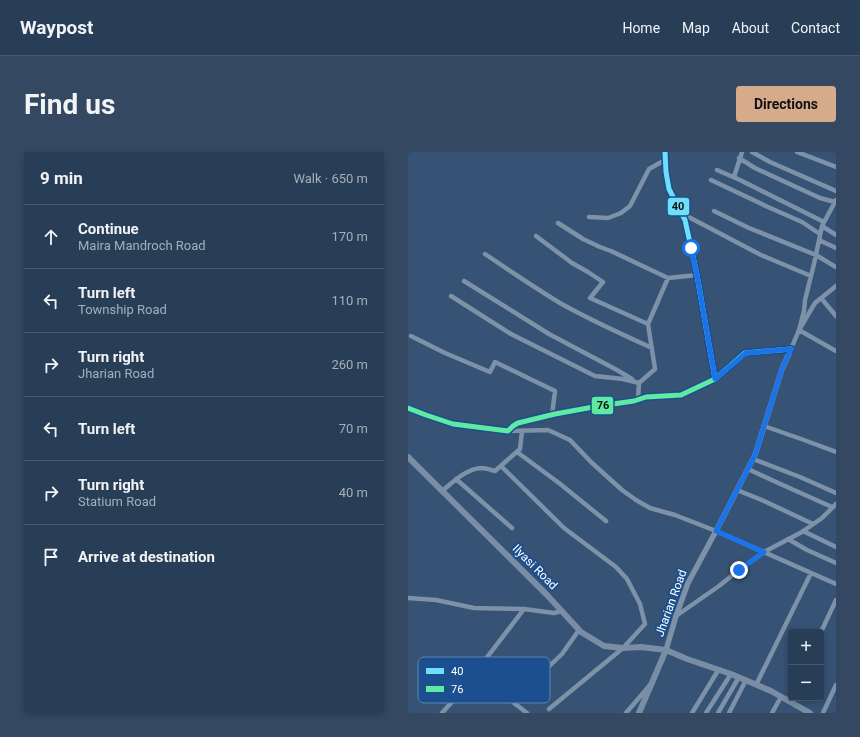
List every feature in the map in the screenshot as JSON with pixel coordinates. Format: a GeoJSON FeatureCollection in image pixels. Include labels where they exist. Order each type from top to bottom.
{"type":"FeatureCollection","features":[{"type":"Feature","properties":{"kind":"main road","name":"Ilyasi Road"},"geometry":{"type":"LineString","coordinates":[[408,457],[562,611],[579,630],[604,646],[623,648],[641,647],[666,650],[746,680],[810,713]]}},
{"type":"Feature","properties":{"kind":"main road","name":"Jharian Road"},"geometry":{"type":"LineString","coordinates":[[639,713],[666,650]]}},
{"type":"Feature","properties":{"kind":"street"},"geometry":{"type":"LineString","coordinates":[[665,152],[669,189],[685,220],[697,275],[715,379]]}},
{"type":"Feature","properties":{"kind":"street"},"geometry":{"type":"LineString","coordinates":[[734,177],[742,152]]}},
{"type":"Feature","properties":{"kind":"street"},"geometry":{"type":"LineString","coordinates":[[752,152],[770,162],[836,191]]}},
{"type":"Feature","properties":{"kind":"street"},"geometry":{"type":"LineString","coordinates":[[797,152],[836,167]]}},
{"type":"Feature","properties":{"kind":"street"},"geometry":{"type":"LineString","coordinates":[[739,158],[755,168],[835,204],[823,224],[820,234],[799,330]]}},
{"type":"Feature","properties":{"kind":"street"},"geometry":{"type":"LineString","coordinates":[[589,217],[608,218],[621,213],[630,206],[649,169],[665,160]]}},
{"type":"Feature","properties":{"kind":"street"},"geometry":{"type":"LineString","coordinates":[[717,170],[734,177],[823,224],[836,235]]}},
{"type":"Feature","properties":{"kind":"street"},"geometry":{"type":"LineString","coordinates":[[711,180],[768,208],[802,222],[820,234]]}},
{"type":"Feature","properties":{"kind":"street"},"geometry":{"type":"LineString","coordinates":[[714,211],[749,228],[816,255],[836,267]]}},
{"type":"Feature","properties":{"kind":"street"},"geometry":{"type":"LineString","coordinates":[[681,213],[761,255],[811,276]]}},
{"type":"Feature","properties":{"kind":"street"},"geometry":{"type":"LineString","coordinates":[[558,223],[583,239],[668,278],[697,275]]}},
{"type":"Feature","properties":{"kind":"street"},"geometry":{"type":"LineString","coordinates":[[536,236],[572,263],[604,282],[590,298],[648,324]]}},
{"type":"Feature","properties":{"kind":"street"},"geometry":{"type":"LineString","coordinates":[[819,240],[836,248]]}},
{"type":"Feature","properties":{"kind":"street"},"geometry":{"type":"LineString","coordinates":[[485,254],[561,303],[652,348]]}},
{"type":"Feature","properties":{"kind":"street"},"geometry":{"type":"LineString","coordinates":[[638,400],[639,383],[655,369],[648,324],[668,278]]}},
{"type":"Feature","properties":{"kind":"street"},"geometry":{"type":"LineString","coordinates":[[464,281],[550,334],[639,383]]}},
{"type":"Feature","properties":{"kind":"street"},"geometry":{"type":"LineString","coordinates":[[508,431],[518,423],[552,415],[634,401],[646,397],[681,395],[715,379],[746,353],[791,349],[799,330],[815,303],[836,286]]}},
{"type":"Feature","properties":{"kind":"street"},"geometry":{"type":"LineString","coordinates":[[451,296],[511,334],[594,376],[623,379],[639,383]]}},
{"type":"Feature","properties":{"kind":"street"},"geometry":{"type":"LineString","coordinates":[[821,298],[836,316]]}},
{"type":"Feature","properties":{"kind":"street"},"geometry":{"type":"LineString","coordinates":[[799,330],[836,351]]}},
{"type":"Feature","properties":{"kind":"street"},"geometry":{"type":"LineString","coordinates":[[411,336],[445,353],[490,372],[495,362],[555,391],[552,415]]}},
{"type":"Feature","properties":{"kind":"street","name":"Jharian Road"},"geometry":{"type":"LineString","coordinates":[[666,650],[688,583],[755,455],[782,369],[791,349]]}},
{"type":"Feature","properties":{"kind":"street"},"geometry":{"type":"LineString","coordinates":[[408,408],[453,424],[508,431],[548,430],[570,440],[591,462],[622,490],[650,508],[675,515],[716,531],[836,584]]}},
{"type":"Feature","properties":{"kind":"street"},"geometry":{"type":"LineString","coordinates":[[764,426],[836,452]]}},
{"type":"Feature","properties":{"kind":"street"},"geometry":{"type":"LineString","coordinates":[[442,491],[456,479],[468,472],[481,468],[494,471],[501,466],[520,449],[522,431]]}},
{"type":"Feature","properties":{"kind":"street"},"geometry":{"type":"LineString","coordinates":[[517,452],[606,521]]}},
{"type":"Feature","properties":{"kind":"street"},"geometry":{"type":"LineString","coordinates":[[753,459],[836,493]]}},
{"type":"Feature","properties":{"kind":"street"},"geometry":{"type":"LineString","coordinates":[[501,466],[564,528],[616,568],[627,579],[640,604],[645,624],[623,648],[549,709]]}},
{"type":"Feature","properties":{"kind":"street"},"geometry":{"type":"LineString","coordinates":[[676,616],[764,552],[803,531],[822,518],[834,506],[748,469]]}},
{"type":"Feature","properties":{"kind":"street"},"geometry":{"type":"LineString","coordinates":[[456,479],[512,528]]}},
{"type":"Feature","properties":{"kind":"street"},"geometry":{"type":"LineString","coordinates":[[737,490],[813,524]]}},
{"type":"Feature","properties":{"kind":"street"},"geometry":{"type":"LineString","coordinates":[[803,531],[836,547]]}},
{"type":"Feature","properties":{"kind":"street"},"geometry":{"type":"LineString","coordinates":[[788,539],[807,550],[836,563]]}},
{"type":"Feature","properties":{"kind":"street"},"geometry":{"type":"LineString","coordinates":[[756,685],[811,573]]}},
{"type":"Feature","properties":{"kind":"street"},"geometry":{"type":"LineString","coordinates":[[408,598],[436,600],[474,608],[554,613],[562,611]]}},
{"type":"Feature","properties":{"kind":"street"},"geometry":{"type":"LineString","coordinates":[[822,629],[836,600]]}},
{"type":"Feature","properties":{"kind":"street"},"geometry":{"type":"LineString","coordinates":[[488,657],[524,610]]}},
{"type":"Feature","properties":{"kind":"street"},"geometry":{"type":"LineString","coordinates":[[550,666],[562,654],[579,630]]}},
{"type":"Feature","properties":{"kind":"street"},"geometry":{"type":"LineString","coordinates":[[692,713],[719,669]]}},
{"type":"Feature","properties":{"kind":"street"},"geometry":{"type":"LineString","coordinates":[[706,713],[731,674]]}},
{"type":"Feature","properties":{"kind":"street"},"geometry":{"type":"LineString","coordinates":[[718,713],[738,677]]}},
{"type":"Feature","properties":{"kind":"street"},"geometry":{"type":"LineString","coordinates":[[731,712],[746,680]]}},
{"type":"Feature","properties":{"kind":"street"},"geometry":{"type":"LineString","coordinates":[[626,713],[652,682]]}},
{"type":"Feature","properties":{"kind":"street"},"geometry":{"type":"LineString","coordinates":[[823,713],[836,685]]}},
{"type":"Feature","properties":{"kind":"street"},"geometry":{"type":"LineString","coordinates":[[772,713],[781,697]]}},
{"type":"Feature","properties":{"kind":"street"},"geometry":{"type":"LineString","coordinates":[[442,713],[451,703]]}},
{"type":"Feature","properties":{"kind":"street"},"geometry":{"type":"LineString","coordinates":[[514,703],[527,713]]}},
{"type":"Feature","properties":{"kind":"transit line","name":"40"},"geometry":{"type":"LineString","coordinates":[[665,152],[669,189],[685,220],[697,275],[715,379]]}},
{"type":"Feature","properties":{"kind":"transit line","name":"76"},"geometry":{"type":"LineString","coordinates":[[408,408],[453,424],[508,431],[518,423],[555,414],[634,401],[646,397],[681,395],[715,379],[745,353],[791,349]]}},
{"type":"Feature","properties":{"kind":"route"},"geometry":{"type":"LineString","coordinates":[[691,248],[715,379],[746,353],[791,349],[782,369],[755,455],[716,531],[764,552],[739,570]]}}]}
